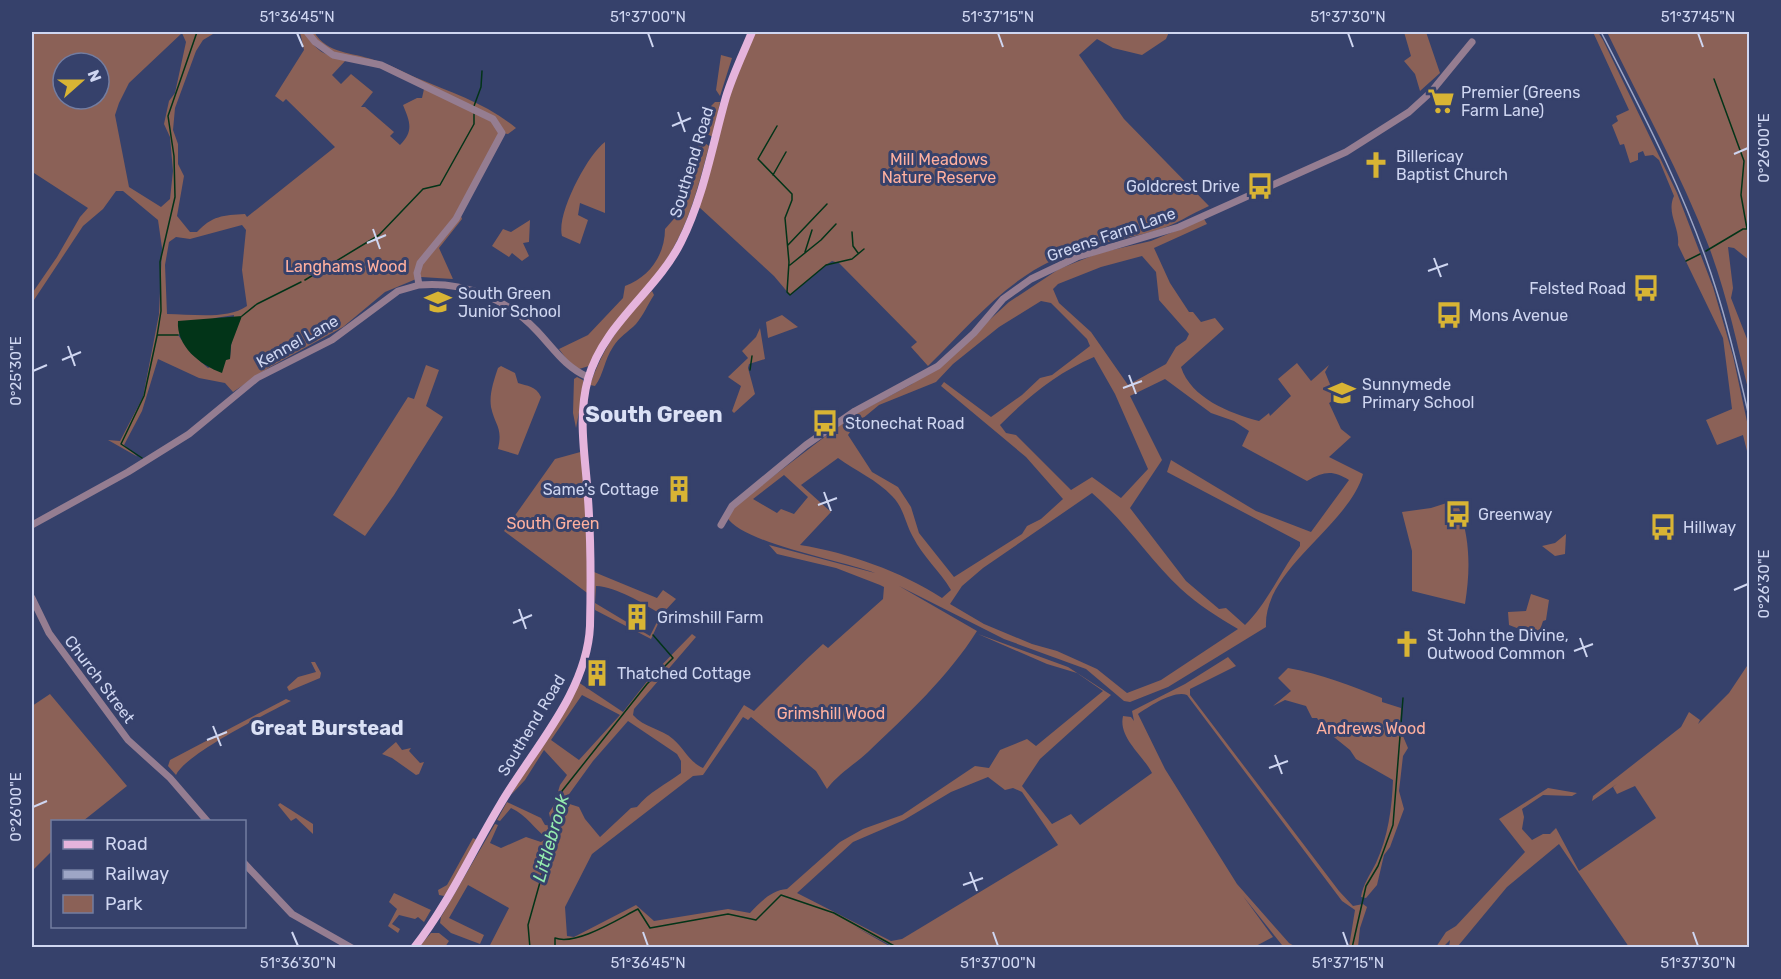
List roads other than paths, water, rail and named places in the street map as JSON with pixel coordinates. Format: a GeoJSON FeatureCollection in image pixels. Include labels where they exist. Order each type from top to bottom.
{"type":"FeatureCollection","features":[{"type":"Feature","properties":{"kind":"main road","name":"Southend Road"},"geometry":{"type":"LineString","coordinates":[[414,948],[461,877],[499,805],[560,709],[584,661],[590,626],[590,532],[582,423],[588,377],[609,334],[662,273],[682,240],[699,201],[735,67],[752,32]]}},
{"type":"Feature","properties":{"kind":"street"},"geometry":{"type":"LineString","coordinates":[[307,32],[315,42],[333,55],[381,65],[474,109],[499,125],[502,133],[500,141],[480,179],[456,219],[417,268],[419,285],[463,288],[498,301],[535,329],[569,367],[588,377]]}},
{"type":"Feature","properties":{"kind":"street","name":"Greens Farm Lane"},"geometry":{"type":"LineString","coordinates":[[721,525],[732,506],[806,445],[855,411],[938,366],[974,333],[1003,299],[1031,279],[1077,257],[1179,227],[1332,159],[1409,112],[1431,92],[1473,42]]}},
{"type":"Feature","properties":{"kind":"street","name":"Kennel Lane"},"geometry":{"type":"LineString","coordinates":[[32,525],[128,472],[189,434],[257,378],[332,340],[398,291],[419,285]]}},
{"type":"Feature","properties":{"kind":"street","name":"Church Street"},"geometry":{"type":"LineString","coordinates":[[32,598],[44,626],[128,740],[159,766],[206,820]]}},
{"type":"Feature","properties":{"kind":"street"},"geometry":{"type":"LineString","coordinates":[[246,865],[292,914],[352,948]]}},
{"type":"Feature","properties":{"kind":"waterway"},"geometry":{"type":"LineString","coordinates":[[142,458],[121,444],[144,396],[157,336],[161,311],[160,262],[175,197],[174,156],[168,116],[197,32]]}},
{"type":"Feature","properties":{"kind":"waterway"},"geometry":{"type":"LineString","coordinates":[[474,106],[481,87],[482,71]]}},
{"type":"Feature","properties":{"kind":"waterway"},"geometry":{"type":"LineString","coordinates":[[1714,79],[1744,161],[1741,195],[1747,229]]}},
{"type":"Feature","properties":{"kind":"waterway"},"geometry":{"type":"LineString","coordinates":[[305,280],[379,235],[423,189],[440,185],[474,124],[474,114]]}},
{"type":"Feature","properties":{"kind":"waterway"},"geometry":{"type":"LineString","coordinates":[[777,126],[758,159],[792,194],[785,218],[789,262],[787,292],[790,295],[826,265],[852,259],[864,249]]}},
{"type":"Feature","properties":{"kind":"waterway"},"geometry":{"type":"LineString","coordinates":[[773,175],[786,152]]}},
{"type":"Feature","properties":{"kind":"waterway"},"geometry":{"type":"LineString","coordinates":[[788,245],[827,204]]}},
{"type":"Feature","properties":{"kind":"waterway"},"geometry":{"type":"LineString","coordinates":[[790,265],[821,240],[836,224]]}},
{"type":"Feature","properties":{"kind":"waterway"},"geometry":{"type":"LineString","coordinates":[[1706,251],[1743,229],[1750,229]]}},
{"type":"Feature","properties":{"kind":"waterway"},"geometry":{"type":"LineString","coordinates":[[805,252],[812,230]]}},
{"type":"Feature","properties":{"kind":"waterway"},"geometry":{"type":"LineString","coordinates":[[852,232],[853,246],[858,253]]}},
{"type":"Feature","properties":{"kind":"waterway"},"geometry":{"type":"LineString","coordinates":[[1686,261],[1700,254]]}},
{"type":"Feature","properties":{"kind":"waterway"},"geometry":{"type":"LineString","coordinates":[[242,316],[257,304],[301,282]]}},
{"type":"Feature","properties":{"kind":"waterway"},"geometry":{"type":"LineString","coordinates":[[158,335],[178,335]]}},
{"type":"Feature","properties":{"kind":"waterway"},"geometry":{"type":"LineString","coordinates":[[750,370],[752,356]]}},
{"type":"Feature","properties":{"kind":"waterway","name":"Littlebrook"},"geometry":{"type":"LineString","coordinates":[[530,948],[528,925],[558,818],[562,791],[647,684],[673,658],[653,635]]}},
{"type":"Feature","properties":{"kind":"waterway"},"geometry":{"type":"LineString","coordinates":[[1352,948],[1366,886],[1378,866],[1393,825],[1403,698]]}},
{"type":"Feature","properties":{"kind":"waterway"},"geometry":{"type":"LineString","coordinates":[[555,948],[555,938],[564,939],[585,935],[638,909],[650,928],[728,914],[756,920],[781,895],[834,913],[898,948]]}},
{"type":"Feature","properties":{"kind":"railway"},"geometry":{"type":"LineString","coordinates":[[1601,32],[1679,190],[1705,256],[1721,305],[1750,421]]}},
{"type":"Feature","properties":{"kind":"place","name":"Premier (Greens Farm Lane)"},"geometry":{"type":"Point","coordinates":[1441,101]}},
{"type":"Feature","properties":{"kind":"place","name":"Billericay Baptist Church"},"geometry":{"type":"Point","coordinates":[1376,165]}},
{"type":"Feature","properties":{"kind":"place","name":"Goldcrest Drive"},"geometry":{"type":"Point","coordinates":[1260,186]}},
{"type":"Feature","properties":{"kind":"place","name":"Felsted Road"},"geometry":{"type":"Point","coordinates":[1646,288]}},
{"type":"Feature","properties":{"kind":"place","name":"South Green Junior School"},"geometry":{"type":"Point","coordinates":[438,302]}},
{"type":"Feature","properties":{"kind":"place","name":"Mons Avenue"},"geometry":{"type":"Point","coordinates":[1449,315]}},
{"type":"Feature","properties":{"kind":"place","name":"Sunnymede Primary School"},"geometry":{"type":"Point","coordinates":[1342,393]}},
{"type":"Feature","properties":{"kind":"place","name":"Stonechat Road"},"geometry":{"type":"Point","coordinates":[825,423]}},
{"type":"Feature","properties":{"kind":"place","name":"Same's Cottage"},"geometry":{"type":"Point","coordinates":[679,489]}},
{"type":"Feature","properties":{"kind":"place","name":"Greenway"},"geometry":{"type":"Point","coordinates":[1458,514]}},
{"type":"Feature","properties":{"kind":"place","name":"Hillway"},"geometry":{"type":"Point","coordinates":[1663,527]}},
{"type":"Feature","properties":{"kind":"place","name":"Grimshill Farm"},"geometry":{"type":"Point","coordinates":[637,617]}},
{"type":"Feature","properties":{"kind":"place","name":"St John the Divine, Outwood Common"},"geometry":{"type":"Point","coordinates":[1407,644]}},
{"type":"Feature","properties":{"kind":"place","name":"Thatched Cottage"},"geometry":{"type":"Point","coordinates":[597,673]}},
{"type":"Feature","properties":{"kind":"district","name":"South Green"},"geometry":{"type":"Point","coordinates":[654,414]}},
{"type":"Feature","properties":{"kind":"district","name":"Great Burstead"},"geometry":{"type":"Point","coordinates":[327,728]}},
{"type":"Feature","properties":{"kind":"park label","name":"Mill Meadows Nature Reserve"},"geometry":{"type":"Point","coordinates":[939,168]}},
{"type":"Feature","properties":{"kind":"park label","name":"Langhams Wood"},"geometry":{"type":"Point","coordinates":[346,266]}},
{"type":"Feature","properties":{"kind":"park label","name":"Grimshill Wood"},"geometry":{"type":"Point","coordinates":[831,713]}},
{"type":"Feature","properties":{"kind":"park label","name":"Andrews Wood"},"geometry":{"type":"Point","coordinates":[1371,728]}}]}
